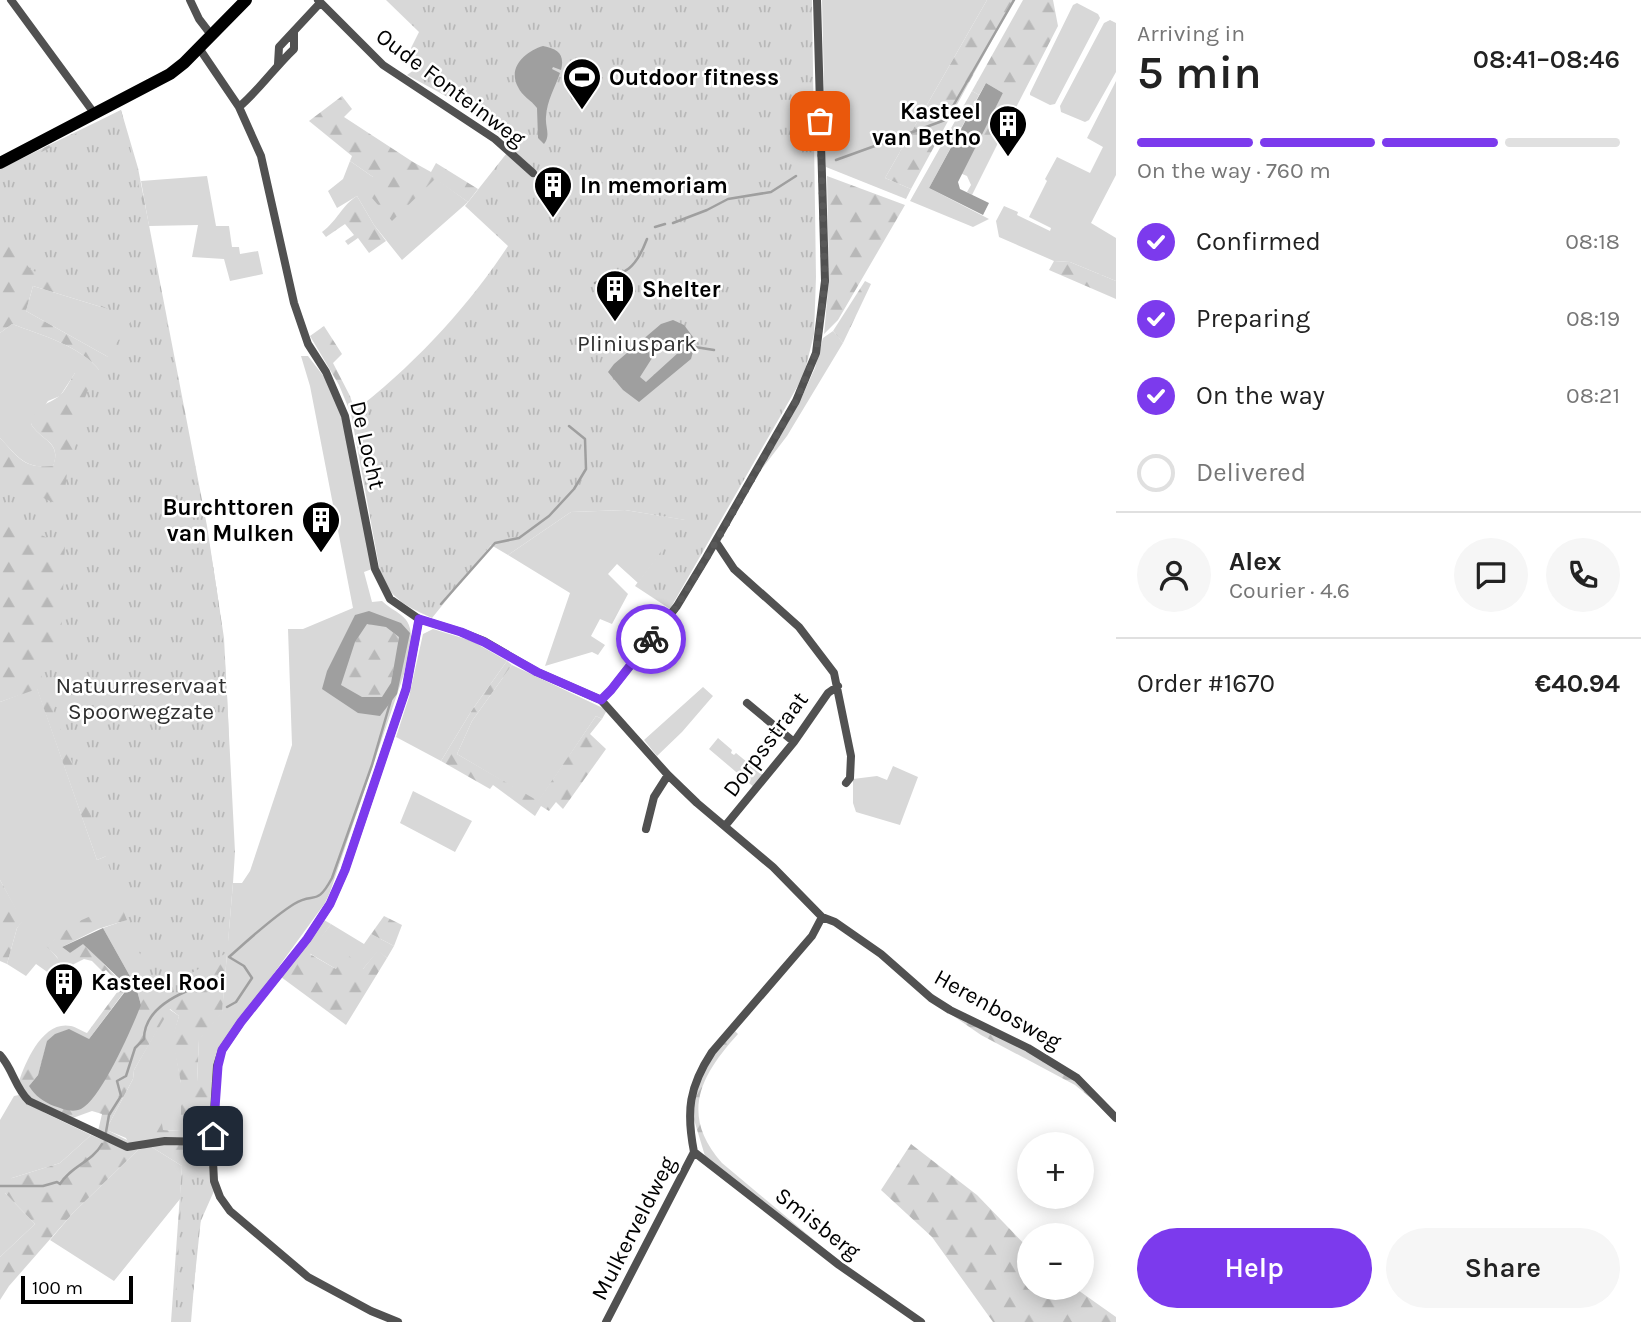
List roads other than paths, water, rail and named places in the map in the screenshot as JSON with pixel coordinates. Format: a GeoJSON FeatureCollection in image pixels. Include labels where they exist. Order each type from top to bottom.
{"type":"FeatureCollection","features":[{"type":"Feature","properties":{"kind":"main road"},"geometry":{"type":"LineString","coordinates":[[0,163],[170,74],[246,0]]}},
{"type":"Feature","properties":{"kind":"street"},"geometry":{"type":"LineString","coordinates":[[11,0],[94,113]]}},
{"type":"Feature","properties":{"kind":"street"},"geometry":{"type":"LineString","coordinates":[[190,0],[199,19],[212,36]]}},
{"type":"Feature","properties":{"kind":"street"},"geometry":{"type":"LineString","coordinates":[[601,700],[677,606],[796,401],[816,353],[825,281],[817,0]]}},
{"type":"Feature","properties":{"kind":"street"},"geometry":{"type":"LineString","coordinates":[[239,107],[278,64],[279,47],[295,32],[319,1]]}},
{"type":"Feature","properties":{"kind":"street","name":"Oude Fonteinweg"},"geometry":{"type":"LineString","coordinates":[[319,1],[383,65],[495,139],[522,166],[533,173]]}},
{"type":"Feature","properties":{"kind":"street","name":"De Locht"},"geometry":{"type":"LineString","coordinates":[[199,48],[239,107],[261,156],[302,330],[326,372],[345,416],[375,569],[390,599],[419,619],[472,636],[537,672],[601,700]]}},
{"type":"Feature","properties":{"kind":"street"},"geometry":{"type":"LineString","coordinates":[[716,542],[734,569],[799,627],[834,673],[851,756],[850,778],[846,783]]}},
{"type":"Feature","properties":{"kind":"street"},"geometry":{"type":"LineString","coordinates":[[398,1322],[371,1311],[308,1277],[230,1211],[220,1197],[214,1181],[212,1142],[218,1066],[222,1050],[307,939],[330,904],[345,870],[402,702],[419,619]]}},
{"type":"Feature","properties":{"kind":"street","name":"Dorpsstraat"},"geometry":{"type":"LineString","coordinates":[[725,826],[794,742],[828,693],[838,686]]}},
{"type":"Feature","properties":{"kind":"street","name":"Herenbosweg"},"geometry":{"type":"LineString","coordinates":[[601,700],[696,803],[773,867],[822,917],[835,922],[870,947],[931,998],[950,1010],[1028,1048],[1077,1078],[1116,1118]]}},
{"type":"Feature","properties":{"kind":"street"},"geometry":{"type":"LineString","coordinates":[[747,703],[794,742]]}},
{"type":"Feature","properties":{"kind":"street"},"geometry":{"type":"LineString","coordinates":[[646,829],[654,797],[668,775]]}},
{"type":"Feature","properties":{"kind":"street"},"geometry":{"type":"LineString","coordinates":[[694,1152],[690,1099],[701,1069],[712,1052],[812,936],[822,917]]}},
{"type":"Feature","properties":{"kind":"street"},"geometry":{"type":"LineString","coordinates":[[0,1055],[7,1063],[22,1095],[29,1101],[127,1147],[165,1141],[212,1142]]}},
{"type":"Feature","properties":{"kind":"street","name":"Mulkerveldweg"},"geometry":{"type":"LineString","coordinates":[[606,1322],[694,1152]]}},
{"type":"Feature","properties":{"kind":"street","name":"Smisberg"},"geometry":{"type":"LineString","coordinates":[[694,1152],[839,1265],[921,1322]]}},
{"type":"Feature","properties":{"kind":"waterway"},"geometry":{"type":"LineString","coordinates":[[899,137],[945,120],[1014,0]]}},
{"type":"Feature","properties":{"kind":"waterway"},"geometry":{"type":"LineString","coordinates":[[836,160],[894,139]]}},
{"type":"Feature","properties":{"kind":"waterway"},"geometry":{"type":"LineString","coordinates":[[673,223],[728,199],[771,192],[796,176]]}},
{"type":"Feature","properties":{"kind":"waterway"},"geometry":{"type":"LineString","coordinates":[[655,227],[665,224]]}},
{"type":"Feature","properties":{"kind":"waterway"},"geometry":{"type":"LineString","coordinates":[[595,283],[628,269],[638,258],[647,239]]}},
{"type":"Feature","properties":{"kind":"waterway"},"geometry":{"type":"LineString","coordinates":[[695,347],[714,350]]}},
{"type":"Feature","properties":{"kind":"waterway"},"geometry":{"type":"LineString","coordinates":[[441,604],[495,543],[519,538],[549,516],[574,489],[586,469],[585,439],[569,426]]}},
{"type":"Feature","properties":{"kind":"waterway"},"geometry":{"type":"LineString","coordinates":[[227,1007],[236,1002],[252,978],[244,966],[229,957],[286,909],[301,900],[322,893],[332,878],[372,765],[391,700]]}},
{"type":"Feature","properties":{"kind":"waterway"},"geometry":{"type":"LineString","coordinates":[[106,1132],[109,1115],[121,1096],[117,1081],[126,1076],[135,1048],[144,1039],[152,1015],[171,999],[187,991]]}},
{"type":"Feature","properties":{"kind":"waterway"},"geometry":{"type":"LineString","coordinates":[[0,1186],[60,1184],[102,1144]]}},
{"type":"Feature","properties":{"kind":"place","name":"Outdoor fitness"},"geometry":{"type":"Point","coordinates":[582,111]}},
{"type":"Feature","properties":{"kind":"place","name":"Kasteel van Betho"},"geometry":{"type":"Point","coordinates":[1008,158]}},
{"type":"Feature","properties":{"kind":"place","name":"In memoriam"},"geometry":{"type":"Point","coordinates":[553,219]}},
{"type":"Feature","properties":{"kind":"place","name":"Shelter"},"geometry":{"type":"Point","coordinates":[615,323]}},
{"type":"Feature","properties":{"kind":"place","name":"Burchttoren van Mulken"},"geometry":{"type":"Point","coordinates":[321,554]}},
{"type":"Feature","properties":{"kind":"place","name":"Kasteel Rooi"},"geometry":{"type":"Point","coordinates":[64,1016]}},
{"type":"Feature","properties":{"kind":"park label","name":"Pliniuspark"},"geometry":{"type":"Point","coordinates":[637,343]}},
{"type":"Feature","properties":{"kind":"park label","name":"Natuurreservaat Spoorwegzate"},"geometry":{"type":"Point","coordinates":[141,698]}}]}
